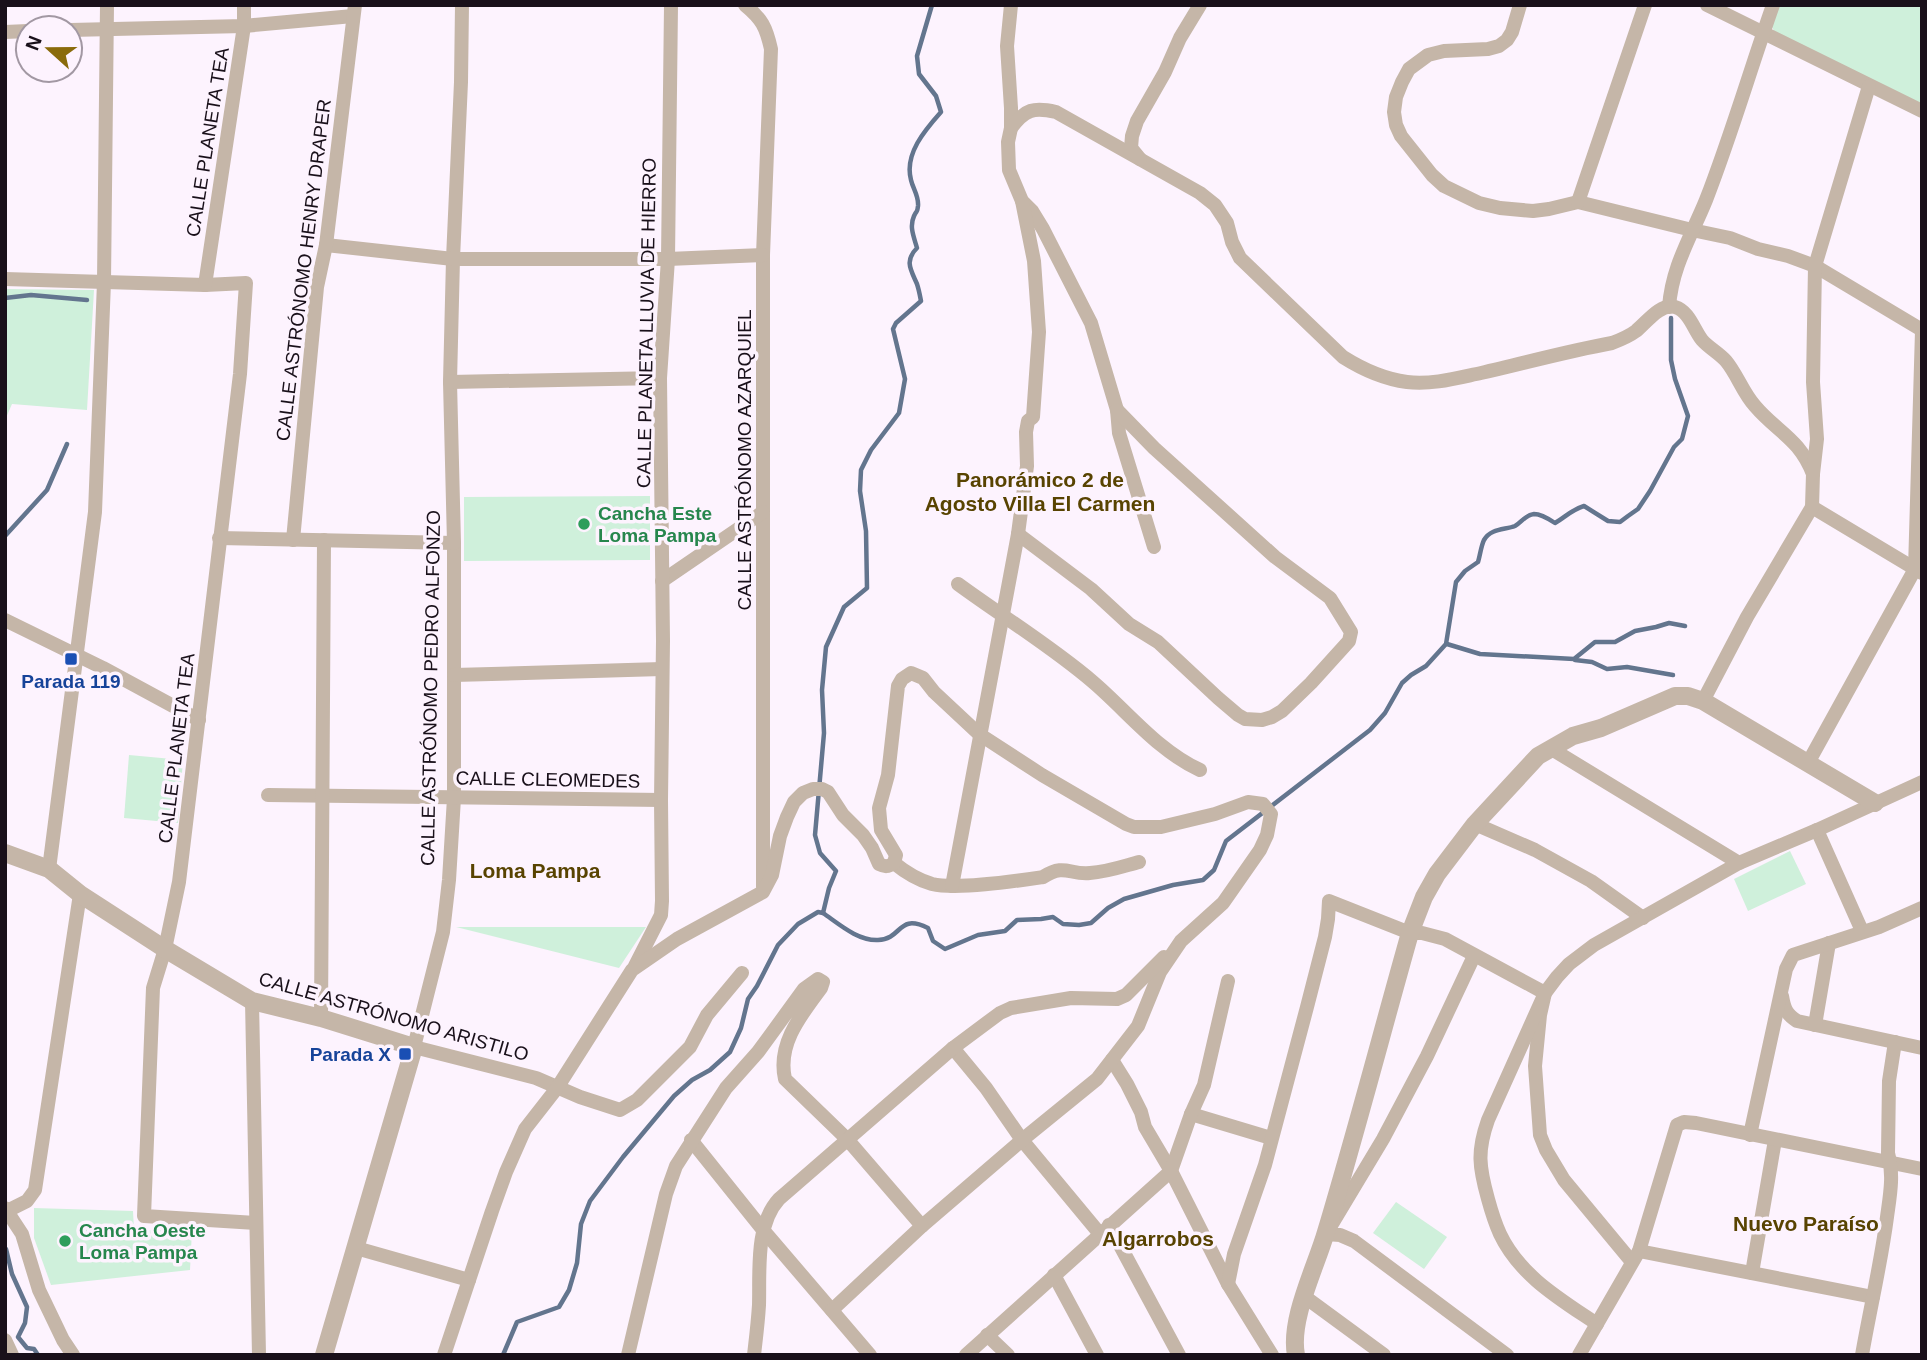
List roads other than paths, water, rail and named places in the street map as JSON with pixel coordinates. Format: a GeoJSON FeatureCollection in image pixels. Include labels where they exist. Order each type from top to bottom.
{"type":"FeatureCollection","features":[{"type":"Feature","properties":{"kind":"street"},"geometry":{"type":"LineString","coordinates":[[49,869],[94,512],[104,282],[107,5]]}},
{"type":"Feature","properties":{"kind":"street","name":"CALLE PLANETA TEA"},"geometry":{"type":"LineString","coordinates":[[244,5],[244,26],[205,285],[246,283],[240,374],[179,882],[165,949],[153,988],[144,1216],[256,1223]]}},
{"type":"Feature","properties":{"kind":"street","name":"CALLE ASTRÓNOMO PEDRO ALFONZO"},"geometry":{"type":"LineString","coordinates":[[324,1355],[414,1047],[443,932],[449,880],[454,798],[454,543],[450,382],[461,82],[461,5]]}},
{"type":"Feature","properties":{"kind":"street","name":"CALLE PLANETA LLUVIA DE HIERRO"},"geometry":{"type":"LineString","coordinates":[[444,1355],[506,1172],[525,1129],[557,1088],[632,970],[661,915],[660,378],[668,259],[671,5]]}},
{"type":"Feature","properties":{"kind":"street","name":"CALLE ASTRÓNOMO AZARQUIEL"},"geometry":{"type":"LineString","coordinates":[[744,5],[757,16],[766,29],[771,49],[763,255],[763,892]]}},
{"type":"Feature","properties":{"kind":"street"},"geometry":{"type":"LineString","coordinates":[[952,886],[1018,534],[1027,466],[1028,421],[1033,417],[1039,332],[1034,261],[1022,201],[1012,179],[1007,158],[1011,128],[1007,46],[1011,5]]}},
{"type":"Feature","properties":{"kind":"street"},"geometry":{"type":"LineString","coordinates":[[1140,159],[1131,148],[1135,128],[1180,38],[1200,5]]}},
{"type":"Feature","properties":{"kind":"street"},"geometry":{"type":"LineString","coordinates":[[1520,5],[1512,32],[1499,46],[1428,55],[1409,69],[1402,82],[1396,97],[1396,125],[1401,136],[1444,186],[1479,203],[1500,208],[1533,211],[1578,202],[1730,238],[1758,250],[1788,256],[1815,266],[1922,330],[1919,571],[1808,763]]}},
{"type":"Feature","properties":{"kind":"street"},"geometry":{"type":"LineString","coordinates":[[1578,202],[1645,5]]}},
{"type":"Feature","properties":{"kind":"street"},"geometry":{"type":"LineString","coordinates":[[1707,5],[1922,111]]}},
{"type":"Feature","properties":{"kind":"street"},"geometry":{"type":"LineString","coordinates":[[1669,307],[1676,268],[1706,200],[1773,5]]}},
{"type":"Feature","properties":{"kind":"street"},"geometry":{"type":"LineString","coordinates":[[84,30],[244,26],[354,11]]}},
{"type":"Feature","properties":{"kind":"street","name":"CALLE ASTRÓNOMO HENRY DRAPER"},"geometry":{"type":"LineString","coordinates":[[293,540],[317,287],[326,245],[354,11]]}},
{"type":"Feature","properties":{"kind":"street"},"geometry":{"type":"LineString","coordinates":[[1703,701],[1747,617],[1812,507],[1817,439],[1813,382],[1815,266],[1870,86]]}},
{"type":"Feature","properties":{"kind":"street"},"geometry":{"type":"LineString","coordinates":[[1011,128],[1019,117],[1029,111],[1042,109],[1056,112],[1200,193],[1215,205],[1227,223],[1240,258],[1343,357],[1371,373],[1390,379],[1428,383],[1612,343],[1625,338],[1661,310],[1669,307],[1682,310],[1702,340],[1727,362],[1755,407],[1800,449],[1813,474]]}},
{"type":"Feature","properties":{"kind":"street"},"geometry":{"type":"LineString","coordinates":[[1022,201],[1044,229],[1091,323],[1117,410],[1119,433],[1154,547]]}},
{"type":"Feature","properties":{"kind":"street"},"geometry":{"type":"LineString","coordinates":[[326,245],[453,259],[668,259],[763,255]]}},
{"type":"Feature","properties":{"kind":"street"},"geometry":{"type":"LineString","coordinates":[[5,279],[205,285]]}},
{"type":"Feature","properties":{"kind":"street"},"geometry":{"type":"LineString","coordinates":[[450,382],[660,378]]}},
{"type":"Feature","properties":{"kind":"street"},"geometry":{"type":"LineString","coordinates":[[1018,534],[1091,589],[1129,624],[1158,642],[1217,698],[1245,719],[1262,720],[1282,711],[1349,641],[1351,632],[1330,598],[1275,556],[1154,449],[1117,410]]}},
{"type":"Feature","properties":{"kind":"street"},"geometry":{"type":"LineString","coordinates":[[1812,507],[1919,571]]}},
{"type":"Feature","properties":{"kind":"street"},"geometry":{"type":"LineString","coordinates":[[662,581],[763,512]]}},
{"type":"Feature","properties":{"kind":"street"},"geometry":{"type":"LineString","coordinates":[[219,538],[454,543]]}},
{"type":"Feature","properties":{"kind":"street"},"geometry":{"type":"LineString","coordinates":[[321,1018],[324,540]]}},
{"type":"Feature","properties":{"kind":"street"},"geometry":{"type":"LineString","coordinates":[[958,584],[1093,681],[1183,762],[1200,770]]}},
{"type":"Feature","properties":{"kind":"street"},"geometry":{"type":"LineString","coordinates":[[6,622],[103,668],[199,720]]}},
{"type":"Feature","properties":{"kind":"street"},"geometry":{"type":"LineString","coordinates":[[454,675],[662,669]]}},
{"type":"Feature","properties":{"kind":"street"},"geometry":{"type":"LineString","coordinates":[[632,970],[677,939],[763,892],[772,874],[787,817],[794,802],[803,793],[813,789],[828,792],[843,815],[863,835],[879,864],[883,867],[894,863],[896,855],[881,830],[879,808],[888,775],[898,686],[902,679],[911,673],[923,678],[934,692],[979,734],[1116,820],[1134,827],[1161,827],[1195,820],[1248,802],[1263,804],[1271,814],[1271,822],[1260,850],[1223,903],[1132,990],[1118,999],[1072,998],[1011,1008],[1000,1013],[953,1048],[771,1207],[765,1220],[759,1266],[759,1305],[754,1355]]}},
{"type":"Feature","properties":{"kind":"street"},"geometry":{"type":"LineString","coordinates":[[1296,1355],[1296,1323],[1326,1234],[1410,933],[1424,897],[1437,874],[1475,824],[1538,755],[1675,696],[1688,696],[1703,701],[1875,803]]}},
{"type":"Feature","properties":{"kind":"street"},"geometry":{"type":"LineString","coordinates":[[1550,748],[1739,863]]}},
{"type":"Feature","properties":{"kind":"street"},"geometry":{"type":"LineString","coordinates":[[1597,1324],[1543,1287],[1510,1251],[1492,1213],[1481,1169],[1479,1151],[1488,1120],[1545,993],[1569,964],[1594,945],[1739,863],[1922,782]]}},
{"type":"Feature","properties":{"kind":"street","name":"CALLE CLEOMEDES"},"geometry":{"type":"LineString","coordinates":[[268,796],[660,800]]}},
{"type":"Feature","properties":{"kind":"street"},"geometry":{"type":"LineString","coordinates":[[1475,824],[1535,850],[1591,881],[1643,918]]}},
{"type":"Feature","properties":{"kind":"street"},"geometry":{"type":"LineString","coordinates":[[1817,830],[1862,931]]}},
{"type":"Feature","properties":{"kind":"street","name":"CALLE ASTRÓNOMO ARISTILO"},"geometry":{"type":"LineString","coordinates":[[5,853],[49,869],[80,894],[252,1001],[536,1078],[620,1110],[637,1100],[690,1047],[707,1015],[742,973]]}},
{"type":"Feature","properties":{"kind":"street"},"geometry":{"type":"LineString","coordinates":[[894,863],[915,877],[933,884],[952,886],[1043,877],[1062,869],[1090,873],[1139,862]]}},
{"type":"Feature","properties":{"kind":"street"},"geometry":{"type":"LineString","coordinates":[[73,1355],[39,1290],[22,1234],[6,1210],[27,1201],[35,1190],[80,894]]}},
{"type":"Feature","properties":{"kind":"street"},"geometry":{"type":"LineString","coordinates":[[1227,1284],[1234,1254],[1265,1165],[1325,937],[1329,901],[1410,933],[1445,939],[1545,993]]}},
{"type":"Feature","properties":{"kind":"street"},"geometry":{"type":"LineString","coordinates":[[1879,927],[1922,908]]}},
{"type":"Feature","properties":{"kind":"street"},"geometry":{"type":"LineString","coordinates":[[1750,1135],[1786,968],[1793,955],[1862,931],[1922,919]]}},
{"type":"Feature","properties":{"kind":"street"},"geometry":{"type":"LineString","coordinates":[[832,1310],[922,1226],[1021,1140],[1097,1079],[1138,1026],[1160,972],[1181,941]]}},
{"type":"Feature","properties":{"kind":"street"},"geometry":{"type":"LineString","coordinates":[[1815,1025],[1829,943]]}},
{"type":"Feature","properties":{"kind":"street"},"geometry":{"type":"LineString","coordinates":[[1326,1234],[1383,1139],[1427,1056],[1474,956]]}},
{"type":"Feature","properties":{"kind":"street"},"geometry":{"type":"LineString","coordinates":[[628,1355],[666,1195],[676,1166],[726,1087],[758,1052],[804,989],[818,979],[823,982],[821,988],[795,1025],[786,1048],[782,1066],[785,1079],[794,1091],[847,1139],[922,1226]]}},
{"type":"Feature","properties":{"kind":"street"},"geometry":{"type":"LineString","coordinates":[[966,1355],[1171,1171],[1204,1085],[1228,981]]}},
{"type":"Feature","properties":{"kind":"street"},"geometry":{"type":"LineString","coordinates":[[1545,993],[1535,1066],[1541,1135],[1546,1150],[1564,1180],[1636,1256],[1752,1273],[1873,1297]]}},
{"type":"Feature","properties":{"kind":"street"},"geometry":{"type":"LineString","coordinates":[[1781,995],[1785,1010],[1797,1021],[1922,1048]]}},
{"type":"Feature","properties":{"kind":"street"},"geometry":{"type":"LineString","coordinates":[[252,1001],[259,1355]]}},
{"type":"Feature","properties":{"kind":"street"},"geometry":{"type":"LineString","coordinates":[[1862,1355],[1884,1240],[1892,1180],[1888,1153],[1889,1081],[1895,1042]]}},
{"type":"Feature","properties":{"kind":"street"},"geometry":{"type":"LineString","coordinates":[[953,1048],[986,1088],[1021,1140],[1104,1230],[1179,1355]]}},
{"type":"Feature","properties":{"kind":"street"},"geometry":{"type":"LineString","coordinates":[[1112,1060],[1227,1284],[1272,1355]]}},
{"type":"Feature","properties":{"kind":"street"},"geometry":{"type":"LineString","coordinates":[[1191,1114],[1271,1138]]}},
{"type":"Feature","properties":{"kind":"street"},"geometry":{"type":"LineString","coordinates":[[1580,1355],[1636,1256],[1677,1125],[1684,1122],[1696,1124],[1922,1169]]}},
{"type":"Feature","properties":{"kind":"street"},"geometry":{"type":"LineString","coordinates":[[691,1140],[764,1231],[870,1355]]}},
{"type":"Feature","properties":{"kind":"street"},"geometry":{"type":"LineString","coordinates":[[1752,1273],[1775,1140]]}},
{"type":"Feature","properties":{"kind":"street"},"geometry":{"type":"LineString","coordinates":[[1326,1234],[1340,1235],[1354,1241],[1507,1355]]}},
{"type":"Feature","properties":{"kind":"street"},"geometry":{"type":"LineString","coordinates":[[356,1248],[469,1280]]}},
{"type":"Feature","properties":{"kind":"street"},"geometry":{"type":"LineString","coordinates":[[759,1266],[764,1255],[770,1252],[777,1251],[786,1257]]}},
{"type":"Feature","properties":{"kind":"street"},"geometry":{"type":"LineString","coordinates":[[1054,1275],[1097,1355]]}},
{"type":"Feature","properties":{"kind":"street"},"geometry":{"type":"LineString","coordinates":[[1305,1297],[1384,1355]]}},
{"type":"Feature","properties":{"kind":"street"},"geometry":{"type":"LineString","coordinates":[[988,1335],[1008,1355]]}},
{"type":"Feature","properties":{"kind":"street"},"geometry":{"type":"LineString","coordinates":[[5,1340],[12,1355]]}},
{"type":"Feature","properties":{"kind":"waterway"},"geometry":{"type":"LineString","coordinates":[[503,1355],[517,1322],[559,1307],[569,1290],[577,1263],[581,1224],[590,1201],[674,1096],[730,1052],[741,1028],[748,999],[778,945],[798,924],[818,912],[823,913],[836,871],[820,853],[815,835],[824,733],[822,690],[826,647],[844,607],[867,588],[861,470],[871,450],[899,413],[905,379],[893,329],[896,323],[921,301],[910,266],[911,257],[917,248],[912,224],[918,202],[911,180],[910,161],[917,143],[941,112],[936,96],[919,74],[917,56],[932,5]]}},
{"type":"Feature","properties":{"kind":"waterway"},"geometry":{"type":"LineString","coordinates":[[5,298],[31,295],[87,300]]}},
{"type":"Feature","properties":{"kind":"waterway"},"geometry":{"type":"LineString","coordinates":[[823,913],[849,931],[871,940],[886,939],[905,925],[918,924],[928,928],[933,941],[945,949],[978,935],[1005,931],[1017,920],[1053,917],[1063,924],[1091,923],[1108,908],[1124,899],[1173,885],[1203,880],[1214,870],[1226,841],[1370,730],[1385,713],[1402,683],[1426,666],[1446,644],[1456,582],[1478,562],[1487,536],[1494,531],[1515,526],[1534,514],[1555,523],[1584,506],[1608,521],[1620,522],[1638,509],[1674,447],[1682,439],[1688,416],[1671,360],[1671,318]]}},
{"type":"Feature","properties":{"kind":"waterway"},"geometry":{"type":"LineString","coordinates":[[5,536],[47,490],[67,444]]}},
{"type":"Feature","properties":{"kind":"waterway"},"geometry":{"type":"LineString","coordinates":[[1447,644],[1480,654],[1574,659],[1595,642],[1615,642],[1635,631],[1669,623],[1685,626]]}},
{"type":"Feature","properties":{"kind":"waterway"},"geometry":{"type":"LineString","coordinates":[[1575,660],[1592,662],[1607,669],[1627,667],[1673,675]]}},
{"type":"Feature","properties":{"kind":"waterway"},"geometry":{"type":"LineString","coordinates":[[6,1249],[12,1274],[27,1307],[25,1323],[18,1337],[27,1348],[34,1349],[38,1355]]}},
{"type":"Feature","properties":{"kind":"place","name":"Cancha Este Loma Pampa"},"geometry":{"type":"Point","coordinates":[584,524]}},
{"type":"Feature","properties":{"kind":"place","name":"Parada 119"},"geometry":{"type":"Point","coordinates":[71,659]}},
{"type":"Feature","properties":{"kind":"place","name":"Parada X"},"geometry":{"type":"Point","coordinates":[405,1054]}},
{"type":"Feature","properties":{"kind":"place","name":"Cancha Oeste Loma Pampa"},"geometry":{"type":"Point","coordinates":[65,1241]}},
{"type":"Feature","properties":{"kind":"district","name":"Panorámico 2 de Agosto Villa El Carmen"},"geometry":{"type":"Point","coordinates":[1040,492]}},
{"type":"Feature","properties":{"kind":"district","name":"Loma Pampa"},"geometry":{"type":"Point","coordinates":[535,871]}},
{"type":"Feature","properties":{"kind":"district","name":"Nuevo Paraíso"},"geometry":{"type":"Point","coordinates":[1806,1224]}},
{"type":"Feature","properties":{"kind":"district","name":"Algarrobos"},"geometry":{"type":"Point","coordinates":[1158,1239]}}]}
